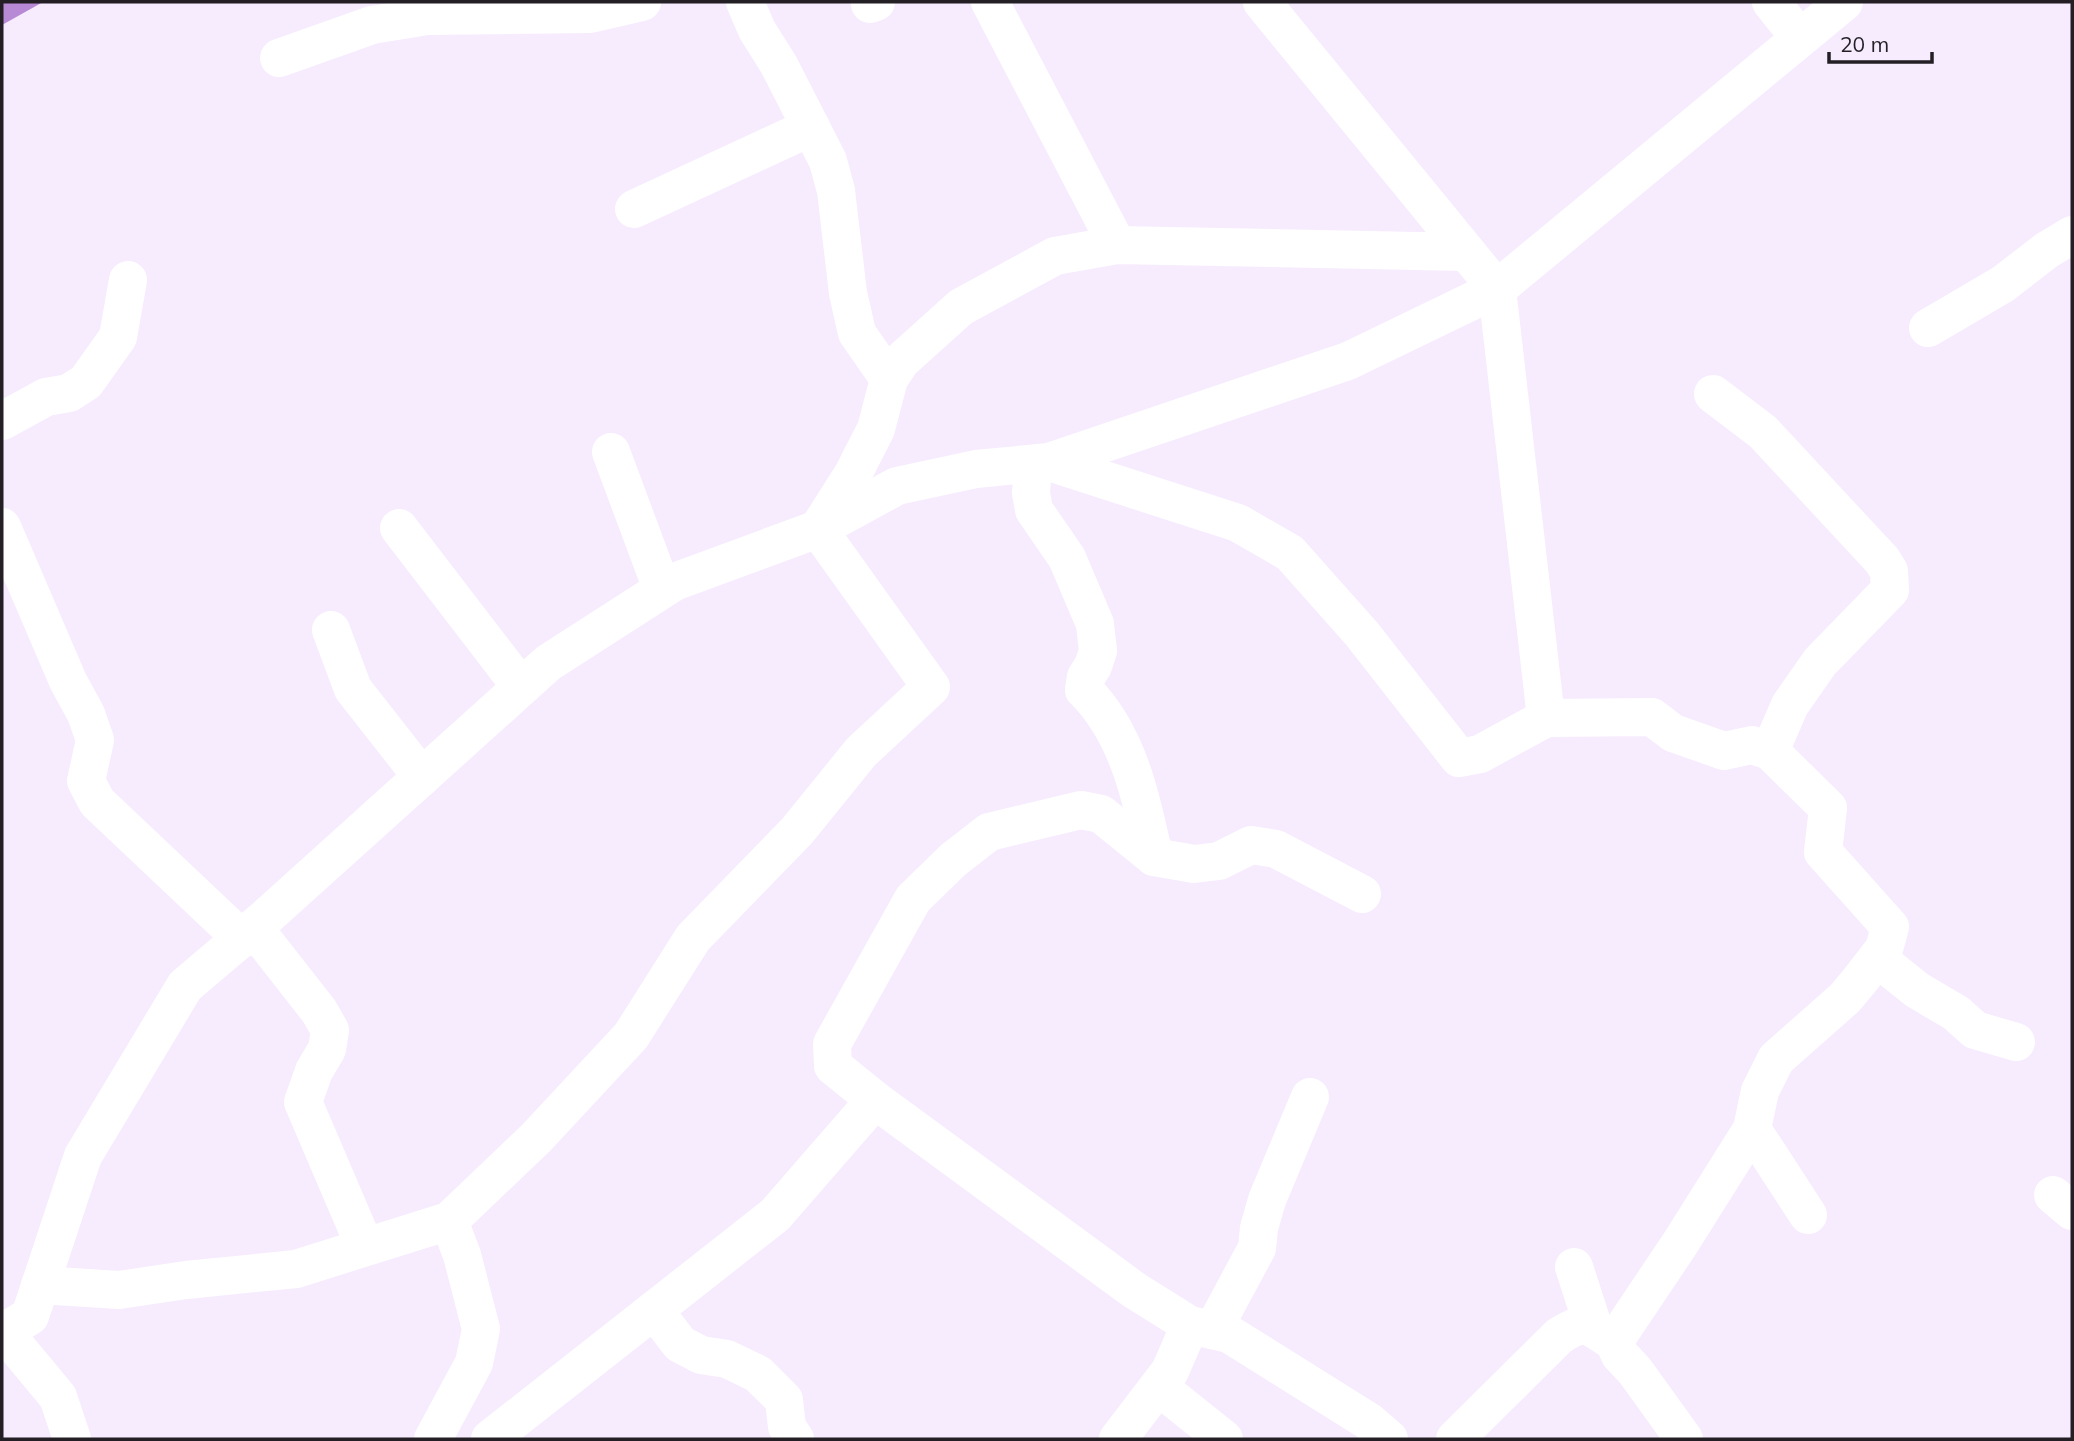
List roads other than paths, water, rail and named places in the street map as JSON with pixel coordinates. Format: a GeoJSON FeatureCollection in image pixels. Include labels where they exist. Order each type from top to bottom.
{"type":"FeatureCollection","features":[{"type":"Feature","properties":{"kind":"street"},"geometry":{"type":"LineString","coordinates":[[279,58],[372,25],[427,16],[590,14],[642,2]]}},
{"type":"Feature","properties":{"kind":"street"},"geometry":{"type":"LineString","coordinates":[[745,2],[757,30],[779,65],[828,161],[836,191],[848,293],[857,333],[888,379]]}},
{"type":"Feature","properties":{"kind":"street"},"geometry":{"type":"LineString","coordinates":[[989,2],[1117,245]]}},
{"type":"Feature","properties":{"kind":"street"},"geometry":{"type":"LineString","coordinates":[[1262,2],[1497,289],[1546,718]]}},
{"type":"Feature","properties":{"kind":"street"},"geometry":{"type":"LineString","coordinates":[[1771,2],[1800,38]]}},
{"type":"Feature","properties":{"kind":"street"},"geometry":{"type":"LineString","coordinates":[[72,1439],[58,1397],[3,1332],[30,1316],[83,1156],[185,986],[248,934],[548,663],[674,582],[818,529],[897,486],[976,469],[1041,463],[1348,362],[1497,289],[1844,2]]}},
{"type":"Feature","properties":{"kind":"street"},"geometry":{"type":"LineString","coordinates":[[634,209],[810,127]]}},
{"type":"Feature","properties":{"kind":"street"},"geometry":{"type":"LineString","coordinates":[[1928,328],[2003,284],[2072,235]]}},
{"type":"Feature","properties":{"kind":"street"},"geometry":{"type":"LineString","coordinates":[[818,529],[853,474],[876,429],[888,379],[901,361],[961,307],[1055,256],[1117,245],[1466,252]]}},
{"type":"Feature","properties":{"kind":"street"},"geometry":{"type":"LineString","coordinates":[[2,421],[46,397],[69,393],[86,382],[118,337],[128,280]]}},
{"type":"Feature","properties":{"kind":"street"},"geometry":{"type":"LineString","coordinates":[[1713,394],[1763,432],[1882,560],[1889,571],[1890,590],[1820,662],[1790,705],[1770,751]]}},
{"type":"Feature","properties":{"kind":"street"},"geometry":{"type":"LineString","coordinates":[[611,452],[662,589]]}},
{"type":"Feature","properties":{"kind":"street"},"geometry":{"type":"LineString","coordinates":[[1041,463],[1238,523],[1290,553],[1362,634],[1459,758],[1480,754],[1546,718],[1652,717],[1673,733],[1724,751],[1752,745],[1770,751],[1828,808],[1823,852],[1890,927],[1884,949],[1845,998],[1776,1059],[1760,1091],[1752,1129],[1681,1242],[1604,1336]]}},
{"type":"Feature","properties":{"kind":"street"},"geometry":{"type":"LineString","coordinates":[[1041,463],[1031,493],[1034,510],[1067,558],[1096,624],[1098,650],[1086,677],[1084,690],[1119,740],[1145,814],[1154,858]]}},
{"type":"Feature","properties":{"kind":"street"},"geometry":{"type":"LineString","coordinates":[[2,527],[68,681],[86,714],[95,740],[86,781],[97,802],[248,934],[318,1012],[330,1030],[327,1049],[314,1071],[303,1102],[365,1247]]}},
{"type":"Feature","properties":{"kind":"street"},"geometry":{"type":"LineString","coordinates":[[398,528],[521,687]]}},
{"type":"Feature","properties":{"kind":"street"},"geometry":{"type":"LineString","coordinates":[[40,1284],[119,1290],[296,1269],[449,1221],[536,1138],[631,1036],[692,938],[797,831],[862,752],[931,687],[818,529]]}},
{"type":"Feature","properties":{"kind":"street"},"geometry":{"type":"LineString","coordinates":[[331,630],[353,689],[422,777]]}},
{"type":"Feature","properties":{"kind":"street"},"geometry":{"type":"LineString","coordinates":[[1362,894],[1276,849],[1251,845],[1220,861],[1195,864],[1154,858],[1101,814],[1081,810],[989,832],[953,860],[913,899],[832,1044],[833,1066],[875,1100],[1135,1290],[1201,1327],[1229,1334],[1371,1433]]}},
{"type":"Feature","properties":{"kind":"street"},"geometry":{"type":"LineString","coordinates":[[1877,958],[1917,990],[1956,1013],[1976,1030],[2016,1042]]}},
{"type":"Feature","properties":{"kind":"street"},"geometry":{"type":"LineString","coordinates":[[1118,1439],[1159,1387],[1257,1248],[1259,1228],[1267,1200],[1310,1097]]}},
{"type":"Feature","properties":{"kind":"street"},"geometry":{"type":"LineString","coordinates":[[490,1439],[775,1215],[875,1100]]}},
{"type":"Feature","properties":{"kind":"street"},"geometry":{"type":"LineString","coordinates":[[1752,1129],[1808,1215]]}},
{"type":"Feature","properties":{"kind":"street"},"geometry":{"type":"LineString","coordinates":[[433,1439],[474,1363],[481,1329],[462,1255],[449,1221]]}},
{"type":"Feature","properties":{"kind":"street"},"geometry":{"type":"LineString","coordinates":[[1574,1267],[1604,1336],[1635,1371],[1684,1439]]}},
{"type":"Feature","properties":{"kind":"street"},"geometry":{"type":"LineString","coordinates":[[654,1310],[680,1344],[701,1354],[727,1359],[758,1374],[784,1400],[787,1427],[795,1439]]}},
{"type":"Feature","properties":{"kind":"street"},"geometry":{"type":"LineString","coordinates":[[1455,1439],[1559,1336],[1575,1326],[1586,1326],[1604,1336]]}},
{"type":"Feature","properties":{"kind":"street"},"geometry":{"type":"LineString","coordinates":[[1159,1387],[1224,1439]]}}]}
